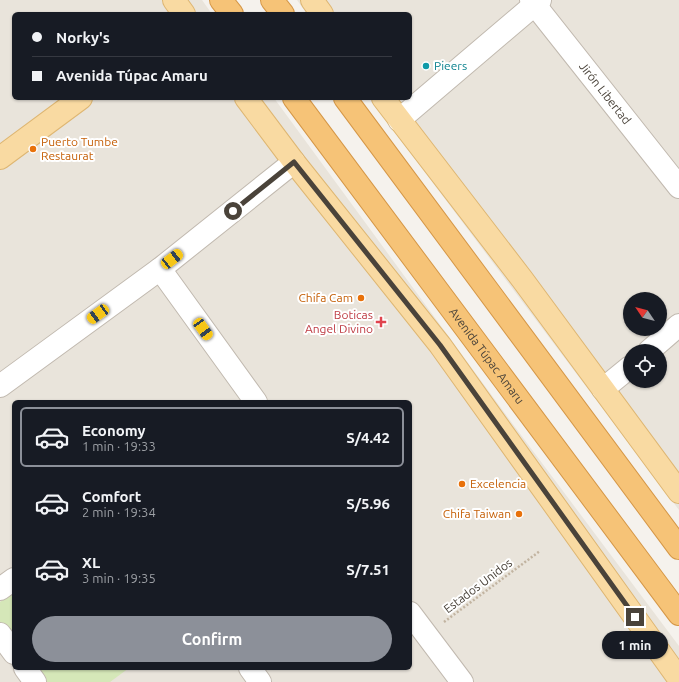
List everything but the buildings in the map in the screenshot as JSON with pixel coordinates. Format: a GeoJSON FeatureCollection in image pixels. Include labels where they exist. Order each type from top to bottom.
{"type":"FeatureCollection","features":[{"type":"Feature","properties":{"kind":"highway"},"geometry":{"type":"LineString","coordinates":[[221,0],[230,12]]}},
{"type":"Feature","properties":{"kind":"highway"},"geometry":{"type":"LineString","coordinates":[[272,0],[281,12]]}},
{"type":"Feature","properties":{"kind":"highway","name":"Avenida Túpac Amaru"},"geometry":{"type":"LineString","coordinates":[[295,100],[679,614]]}},
{"type":"Feature","properties":{"kind":"highway"},"geometry":{"type":"LineString","coordinates":[[346,100],[679,548]]}},
{"type":"Feature","properties":{"kind":"main road"},"geometry":{"type":"LineString","coordinates":[[174,0],[183,12]]}},
{"type":"Feature","properties":{"kind":"main road"},"geometry":{"type":"LineString","coordinates":[[312,0],[321,12]]}},
{"type":"Feature","properties":{"kind":"main road"},"geometry":{"type":"LineString","coordinates":[[0,158],[78,100]]}},
{"type":"Feature","properties":{"kind":"main road"},"geometry":{"type":"LineString","coordinates":[[248,100],[294,162],[440,345],[679,679]]}},
{"type":"Feature","properties":{"kind":"main road"},"geometry":{"type":"LineString","coordinates":[[384,100],[522,279],[679,492]]}},
{"type":"Feature","properties":{"kind":"street"},"geometry":{"type":"LineString","coordinates":[[399,120],[535,2]]}},
{"type":"Feature","properties":{"kind":"street","name":"Jirón Libertad"},"geometry":{"type":"LineString","coordinates":[[535,2],[679,187]]}},
{"type":"Feature","properties":{"kind":"street"},"geometry":{"type":"LineString","coordinates":[[0,386],[160,269],[294,162]]}},
{"type":"Feature","properties":{"kind":"street"},"geometry":{"type":"LineString","coordinates":[[160,269],[254,400]]}},
{"type":"Feature","properties":{"kind":"street"},"geometry":{"type":"LineString","coordinates":[[657,344],[679,325]]}},
{"type":"Feature","properties":{"kind":"street"},"geometry":{"type":"LineString","coordinates":[[603,389],[623,373]]}},
{"type":"Feature","properties":{"kind":"street"},"geometry":{"type":"LineString","coordinates":[[0,589],[12,580]]}},
{"type":"Feature","properties":{"kind":"street"},"geometry":{"type":"LineString","coordinates":[[412,616],[462,682]]}},
{"type":"Feature","properties":{"kind":"street"},"geometry":{"type":"LineString","coordinates":[[0,634],[12,650]]}},
{"type":"Feature","properties":{"kind":"street"},"geometry":{"type":"LineString","coordinates":[[26,670],[35,682]]}},
{"type":"Feature","properties":{"kind":"street"},"geometry":{"type":"LineString","coordinates":[[251,670],[260,682]]}},
{"type":"Feature","properties":{"kind":"path","name":"Estados Unidos"},"geometry":{"type":"LineString","coordinates":[[426,635],[540,551]]}},
{"type":"Feature","properties":{"kind":"shaded area"},"geometry":{"type":"Polygon","coordinates":[[[0,0],[202,0],[211,12],[12,12],[12,100],[275,100],[512,423],[679,646],[679,682],[0,682],[0,0]]]}},
{"type":"Feature","properties":{"kind":"shaded area"},"geometry":{"type":"Polygon","coordinates":[[[297,0],[679,0],[679,510],[371,100],[412,100],[412,12],[306,12],[297,0]]]}},
{"type":"Feature","properties":{"kind":"green space"},"geometry":{"type":"Polygon","coordinates":[[[12,593],[12,638],[0,622],[0,602],[12,593]]]}},
{"type":"Feature","properties":{"kind":"green space"},"geometry":{"type":"Polygon","coordinates":[[[34,670],[126,670],[110,682],[43,682],[34,670]]]}},
{"type":"Feature","properties":{"kind":"place","name":"Pieers"},"geometry":{"type":"Point","coordinates":[426,66]}},
{"type":"Feature","properties":{"kind":"place","name":"Puerto Tumbe Restaurat"},"geometry":{"type":"Point","coordinates":[33,149]}},
{"type":"Feature","properties":{"kind":"place","name":"Chifa Cam"},"geometry":{"type":"Point","coordinates":[361,298]}},
{"type":"Feature","properties":{"kind":"place","name":"Boticas Angel Divino"},"geometry":{"type":"Point","coordinates":[381,322]}},
{"type":"Feature","properties":{"kind":"place","name":"Excelencia"},"geometry":{"type":"Point","coordinates":[462,484]}},
{"type":"Feature","properties":{"kind":"place","name":"Chifa Taiwan"},"geometry":{"type":"Point","coordinates":[519,514]}},
{"type":"Feature","properties":{"kind":"route"},"geometry":{"type":"LineString","coordinates":[[233,211],[294,162],[440,345],[635,617]]}}]}
